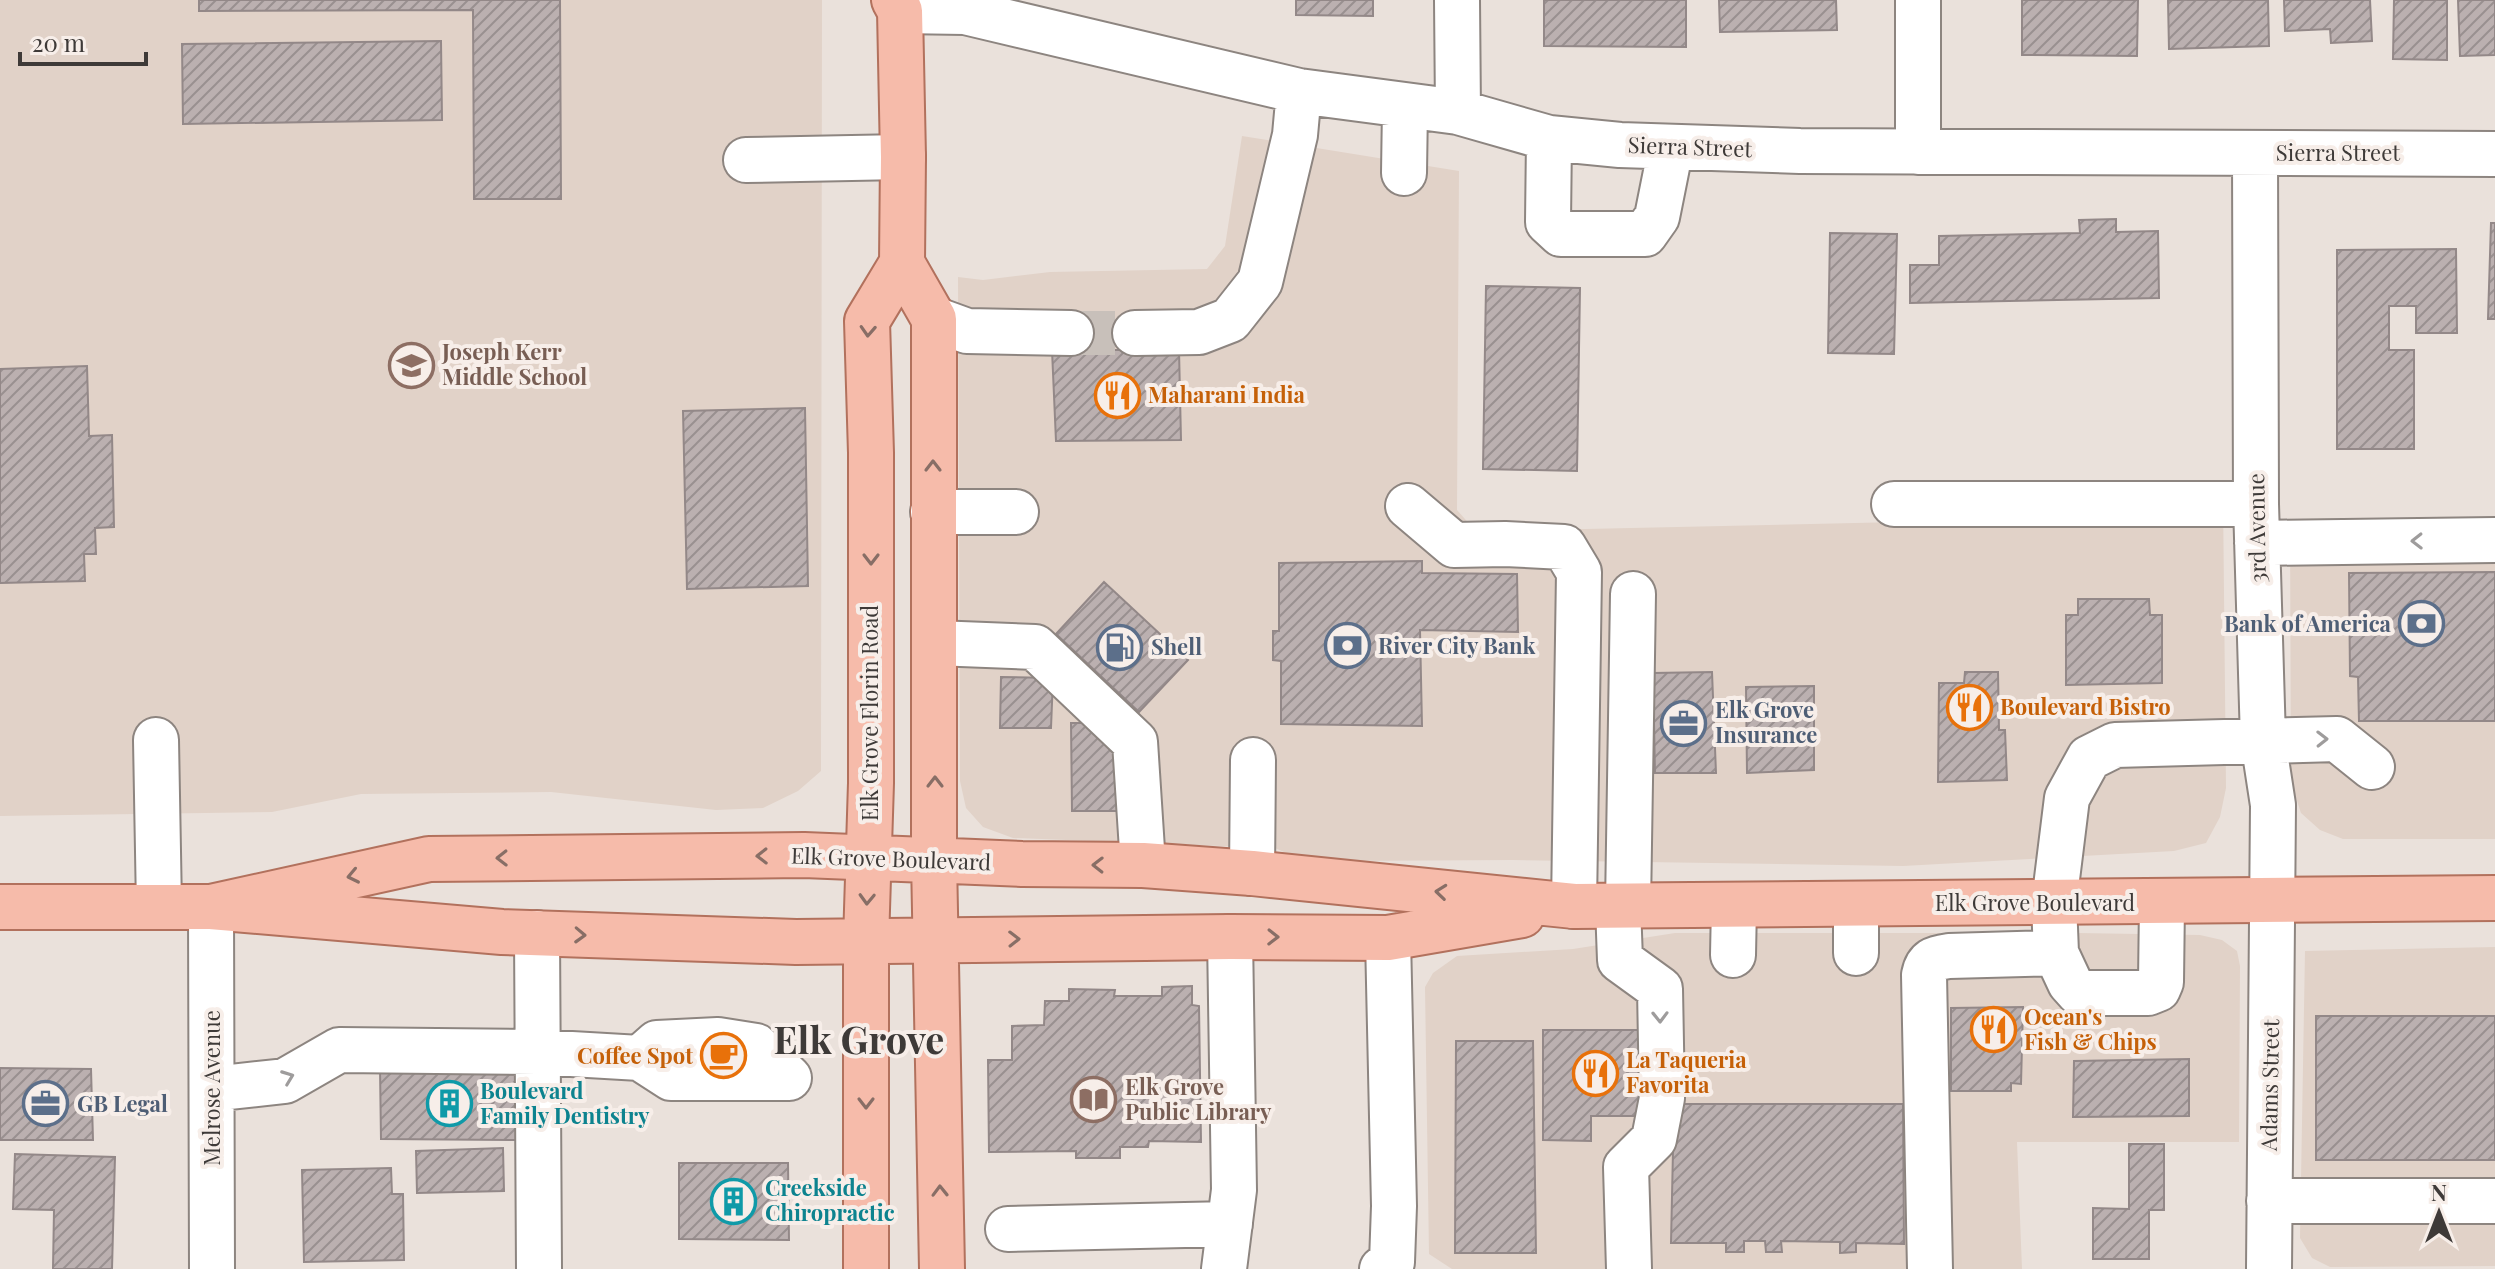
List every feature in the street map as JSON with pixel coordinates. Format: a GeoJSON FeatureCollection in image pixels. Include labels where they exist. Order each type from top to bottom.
{"type":"FeatureCollection","features":[{"type":"Feature","properties":{"kind":"main road"},"geometry":{"type":"LineString","coordinates":[[900,4],[902,263],[934,319],[934,860],[942,1269]]}},
{"type":"Feature","properties":{"kind":"main road","name":"Elk Grove Florin Road"},"geometry":{"type":"LineString","coordinates":[[866,1269],[866,941],[871,783],[871,453],[867,321],[902,263]]}},
{"type":"Feature","properties":{"kind":"main road","name":"Elk Grove Boulevard"},"geometry":{"type":"LineString","coordinates":[[211,907],[429,859],[868,857],[1143,865],[1574,906],[2495,898]]}},
{"type":"Feature","properties":{"kind":"main road","name":"Elk Grove Boulevard"},"geometry":{"type":"LineString","coordinates":[[0,907],[211,907],[537,933],[866,941],[1388,938],[1574,906]]}},
{"type":"Feature","properties":{"kind":"street"},"geometry":{"type":"LineString","coordinates":[[1457,0],[1458,112]]}},
{"type":"Feature","properties":{"kind":"street"},"geometry":{"type":"LineString","coordinates":[[1918,0],[1918,152]]}},
{"type":"Feature","properties":{"kind":"street","name":"Sierra Street"},"geometry":{"type":"LineString","coordinates":[[900,4],[965,12],[998,10],[1299,91],[1458,112],[1549,138],[1620,145],[1918,152],[2495,154]]}},
{"type":"Feature","properties":{"kind":"street"},"geometry":{"type":"LineString","coordinates":[[1135,333],[1199,332],[1230,320],[1260,282],[1295,135],[1299,91]]}},
{"type":"Feature","properties":{"kind":"street"},"geometry":{"type":"LineString","coordinates":[[1404,173],[1405,107]]}},
{"type":"Feature","properties":{"kind":"street"},"geometry":{"type":"LineString","coordinates":[[1549,138],[1548,222],[1561,234],[1645,234],[1657,217],[1671,147]]}},
{"type":"Feature","properties":{"kind":"street","name":"3rd Avenue"},"geometry":{"type":"LineString","coordinates":[[2255,153],[2257,524],[2263,740],[2273,805],[2272,902]]}},
{"type":"Feature","properties":{"kind":"street"},"geometry":{"type":"LineString","coordinates":[[746,160],[903,157]]}},
{"type":"Feature","properties":{"kind":"street"},"geometry":{"type":"LineString","coordinates":[[934,319],[967,331],[1071,333]]}},
{"type":"Feature","properties":{"kind":"street"},"geometry":{"type":"LineString","coordinates":[[1894,504],[2495,540]]}},
{"type":"Feature","properties":{"kind":"street"},"geometry":{"type":"LineString","coordinates":[[1408,506],[1454,545],[1564,547],[1579,572],[1574,906]]}},
{"type":"Feature","properties":{"kind":"street"},"geometry":{"type":"LineString","coordinates":[[933,512],[1016,512]]}},
{"type":"Feature","properties":{"kind":"street"},"geometry":{"type":"LineString","coordinates":[[1629,1269],[1626,1167],[1654,1139],[1662,1098],[1660,989],[1620,960],[1637,906],[1633,594]]}},
{"type":"Feature","properties":{"kind":"street"},"geometry":{"type":"LineString","coordinates":[[935,643],[1035,647],[1135,742],[1143,865]]}},
{"type":"Feature","properties":{"kind":"street"},"geometry":{"type":"LineString","coordinates":[[2162,902],[2161,982],[2158,989],[2148,993],[2079,993],[2070,983],[2056,953],[2054,903],[2067,798],[2089,758],[2115,745],[2337,739],[2372,767]]}},
{"type":"Feature","properties":{"kind":"street"},"geometry":{"type":"LineString","coordinates":[[156,740],[159,907]]}},
{"type":"Feature","properties":{"kind":"street"},"geometry":{"type":"LineString","coordinates":[[1252,873],[1253,760]]}},
{"type":"Feature","properties":{"kind":"street","name":"Adams Street"},"geometry":{"type":"LineString","coordinates":[[2269,1269],[2272,902]]}},
{"type":"Feature","properties":{"kind":"street"},"geometry":{"type":"LineString","coordinates":[[1856,904],[1856,953]]}},
{"type":"Feature","properties":{"kind":"street"},"geometry":{"type":"LineString","coordinates":[[1733,955],[1734,905]]}},
{"type":"Feature","properties":{"kind":"street","name":"Melrose Avenue"},"geometry":{"type":"LineString","coordinates":[[211,907],[212,1269]]}},
{"type":"Feature","properties":{"kind":"street"},"geometry":{"type":"LineString","coordinates":[[537,933],[539,1269]]}},
{"type":"Feature","properties":{"kind":"street"},"geometry":{"type":"LineString","coordinates":[[1224,1269],[1234,1190],[1230,937]]}},
{"type":"Feature","properties":{"kind":"street"},"geometry":{"type":"LineString","coordinates":[[1388,938],[1394,1267]]}},
{"type":"Feature","properties":{"kind":"street"},"geometry":{"type":"LineString","coordinates":[[1930,1269],[1926,964],[1934,958],[1949,956],[2056,953]]}},
{"type":"Feature","properties":{"kind":"street"},"geometry":{"type":"LineString","coordinates":[[212,1089],[285,1081],[339,1050],[537,1052],[640,1058]]}},
{"type":"Feature","properties":{"kind":"street"},"geometry":{"type":"LineString","coordinates":[[2269,1201],[2495,1201]]}},
{"type":"Feature","properties":{"kind":"street"},"geometry":{"type":"LineString","coordinates":[[1008,1229],[1230,1224]]}},
{"type":"Feature","properties":{"kind":"shaded area","name":"Joseph Kerr Middle School"},"geometry":{"type":"Polygon","coordinates":[[[0,0],[822,0],[821,771],[798,791],[763,808],[716,810],[551,792],[361,794],[272,812],[0,816],[0,0]]]}},
{"type":"Feature","properties":{"kind":"shaded area"},"geometry":{"type":"Polygon","coordinates":[[[1242,136],[1459,171],[1457,510],[1472,527],[1585,529],[1899,522],[2223,496],[2226,788],[2220,817],[2206,843],[2174,851],[1903,866],[1512,860],[1334,861],[1295,857],[1275,848],[1013,838],[983,827],[966,808],[960,781],[958,277],[983,280],[1050,272],[1207,269],[1225,246],[1242,136]]]}},
{"type":"Feature","properties":{"kind":"shaded area"},"geometry":{"type":"Polygon","coordinates":[[[2495,518],[2495,839],[2343,839],[2320,830],[2301,813],[2291,782],[2290,519],[2495,518]]]}},
{"type":"Feature","properties":{"kind":"shaded area"},"geometry":{"type":"Polygon","coordinates":[[[1675,933],[2078,933],[2200,935],[2222,940],[2237,951],[2240,966],[2239,1142],[2017,1142],[2022,1269],[1452,1269],[1429,1254],[1425,987],[1433,973],[1457,956],[1573,949],[1675,933]]]}},
{"type":"Feature","properties":{"kind":"shaded area"},"geometry":{"type":"Polygon","coordinates":[[[2495,947],[2495,1266],[2330,1267],[2312,1258],[2300,1238],[2305,951],[2495,947]]]}},
{"type":"Feature","properties":{"kind":"building"},"geometry":{"type":"Polygon","coordinates":[[[199,0],[560,0],[561,199],[474,199],[473,10],[199,11],[199,0]]]}},
{"type":"Feature","properties":{"kind":"building"},"geometry":{"type":"Polygon","coordinates":[[[1296,0],[1373,0],[1373,16],[1296,15],[1296,0]]]}},
{"type":"Feature","properties":{"kind":"building"},"geometry":{"type":"Polygon","coordinates":[[[1544,0],[1686,0],[1686,47],[1544,46],[1544,0]]]}},
{"type":"Feature","properties":{"kind":"building"},"geometry":{"type":"Polygon","coordinates":[[[1719,0],[1836,0],[1837,30],[1720,32],[1719,0]]]}},
{"type":"Feature","properties":{"kind":"building"},"geometry":{"type":"Polygon","coordinates":[[[2022,0],[2138,0],[2137,56],[2022,55],[2022,0]]]}},
{"type":"Feature","properties":{"kind":"building"},"geometry":{"type":"Polygon","coordinates":[[[2168,0],[2268,0],[2269,46],[2169,49],[2168,0]]]}},
{"type":"Feature","properties":{"kind":"building"},"geometry":{"type":"Polygon","coordinates":[[[2284,0],[2370,0],[2372,41],[2331,43],[2330,29],[2285,31],[2284,0]]]}},
{"type":"Feature","properties":{"kind":"building"},"geometry":{"type":"Polygon","coordinates":[[[2394,0],[2447,0],[2447,60],[2393,59],[2394,0]]]}},
{"type":"Feature","properties":{"kind":"building"},"geometry":{"type":"Polygon","coordinates":[[[2458,0],[2495,0],[2495,55],[2460,56],[2458,0]]]}},
{"type":"Feature","properties":{"kind":"building"},"geometry":{"type":"Polygon","coordinates":[[[441,41],[442,120],[183,124],[182,44],[441,41]]]}},
{"type":"Feature","properties":{"kind":"building"},"geometry":{"type":"Polygon","coordinates":[[[2116,219],[2116,232],[2158,231],[2159,298],[1910,303],[1910,265],[1939,265],[1939,236],[2080,233],[2079,220],[2116,219]]]}},
{"type":"Feature","properties":{"kind":"building"},"geometry":{"type":"Polygon","coordinates":[[[2491,223],[2495,223],[2495,319],[2488,319],[2491,223]]]}},
{"type":"Feature","properties":{"kind":"building"},"geometry":{"type":"Polygon","coordinates":[[[1830,233],[1897,234],[1894,354],[1828,353],[1830,233]]]}},
{"type":"Feature","properties":{"kind":"building"},"geometry":{"type":"Polygon","coordinates":[[[2456,249],[2457,333],[2416,333],[2416,306],[2389,306],[2389,350],[2414,350],[2414,449],[2337,449],[2337,250],[2456,249]]]}},
{"type":"Feature","properties":{"kind":"building"},"geometry":{"type":"Polygon","coordinates":[[[1486,286],[1580,288],[1577,471],[1483,469],[1486,286]]]}},
{"type":"Feature","properties":{"kind":"building","name":"Maharani India"},"geometry":{"type":"Polygon","coordinates":[[[1052,350],[1179,350],[1181,440],[1056,441],[1052,350]]]}},
{"type":"Feature","properties":{"kind":"building"},"geometry":{"type":"Polygon","coordinates":[[[87,366],[89,436],[112,435],[114,527],[95,528],[96,554],[84,554],[85,581],[0,583],[0,369],[87,366]]]}},
{"type":"Feature","properties":{"kind":"building"},"geometry":{"type":"Polygon","coordinates":[[[805,408],[808,586],[687,589],[683,411],[805,408]]]}},
{"type":"Feature","properties":{"kind":"building","name":"River City Bank"},"geometry":{"type":"Polygon","coordinates":[[[1422,561],[1422,573],[1517,574],[1518,632],[1420,630],[1422,726],[1281,724],[1281,661],[1273,660],[1273,631],[1279,631],[1279,563],[1422,561]]]}},
{"type":"Feature","properties":{"kind":"building","name":"Bank of America"},"geometry":{"type":"Polygon","coordinates":[[[2495,572],[2495,721],[2359,721],[2358,677],[2350,676],[2349,573],[2495,572]]]}},
{"type":"Feature","properties":{"kind":"building"},"geometry":{"type":"Polygon","coordinates":[[[1104,582],[1188,660],[1139,712],[1056,634],[1104,582]]]}},
{"type":"Feature","properties":{"kind":"building"},"geometry":{"type":"Polygon","coordinates":[[[2078,599],[2149,599],[2150,615],[2162,615],[2162,683],[2066,685],[2066,615],[2078,615],[2078,599]]]}},
{"type":"Feature","properties":{"kind":"building","name":"Elk Grove Insurance"},"geometry":{"type":"Polygon","coordinates":[[[1712,672],[1716,773],[1655,773],[1653,673],[1712,672]]]}},
{"type":"Feature","properties":{"kind":"building","name":"Boulevard Bistro"},"geometry":{"type":"Polygon","coordinates":[[[1965,672],[1998,672],[1999,730],[2005,730],[2007,780],[1938,782],[1939,683],[1964,683],[1965,672]]]}},
{"type":"Feature","properties":{"kind":"building"},"geometry":{"type":"Polygon","coordinates":[[[1001,677],[1053,678],[1051,728],[1000,728],[1001,677]]]}},
{"type":"Feature","properties":{"kind":"building"},"geometry":{"type":"Polygon","coordinates":[[[1814,686],[1814,770],[1747,773],[1746,687],[1814,686]]]}},
{"type":"Feature","properties":{"kind":"building"},"geometry":{"type":"Polygon","coordinates":[[[1071,723],[1122,723],[1123,811],[1072,811],[1071,723]]]}},
{"type":"Feature","properties":{"kind":"building","name":"Elk Grove Public Library"},"geometry":{"type":"Polygon","coordinates":[[[1192,986],[1192,1005],[1199,1006],[1201,1142],[1149,1141],[1148,1147],[1120,1147],[1120,1158],[1076,1158],[1076,1151],[989,1152],[988,1060],[1012,1060],[1012,1026],[1044,1025],[1045,1001],[1069,1001],[1069,989],[1115,990],[1114,996],[1162,996],[1162,987],[1192,986]]]}},
{"type":"Feature","properties":{"kind":"building"},"geometry":{"type":"Polygon","coordinates":[[[2023,1007],[2021,1084],[2011,1083],[2011,1091],[1951,1091],[1951,1008],[2023,1007]]]}},
{"type":"Feature","properties":{"kind":"building"},"geometry":{"type":"Polygon","coordinates":[[[2316,1016],[2495,1016],[2495,1160],[2316,1160],[2316,1016]]]}},
{"type":"Feature","properties":{"kind":"building","name":"La Taqueria Favorita"},"geometry":{"type":"Polygon","coordinates":[[[1543,1030],[1646,1030],[1647,1116],[1591,1116],[1591,1141],[1543,1140],[1543,1030]]]}},
{"type":"Feature","properties":{"kind":"building"},"geometry":{"type":"Polygon","coordinates":[[[1456,1041],[1533,1041],[1536,1253],[1455,1253],[1456,1041]]]}},
{"type":"Feature","properties":{"kind":"building"},"geometry":{"type":"Polygon","coordinates":[[[2189,1059],[2189,1116],[2073,1117],[2074,1061],[2189,1059]]]}},
{"type":"Feature","properties":{"kind":"building","name":"GB Legal"},"geometry":{"type":"Polygon","coordinates":[[[0,1068],[91,1069],[93,1140],[0,1140],[0,1068]]]}},
{"type":"Feature","properties":{"kind":"building","name":"Boulevard Family Dentistry"},"geometry":{"type":"Polygon","coordinates":[[[380,1068],[516,1070],[519,1140],[381,1139],[380,1068]]]}},
{"type":"Feature","properties":{"kind":"building"},"geometry":{"type":"Polygon","coordinates":[[[1674,1104],[1903,1104],[1904,1244],[1856,1243],[1856,1252],[1840,1253],[1840,1242],[1781,1241],[1782,1252],[1766,1252],[1765,1241],[1744,1241],[1744,1252],[1726,1252],[1726,1243],[1671,1243],[1674,1104]]]}},
{"type":"Feature","properties":{"kind":"building"},"geometry":{"type":"Polygon","coordinates":[[[2129,1144],[2164,1144],[2164,1210],[2149,1210],[2149,1259],[2093,1259],[2093,1208],[2129,1209],[2129,1144]]]}},
{"type":"Feature","properties":{"kind":"building"},"geometry":{"type":"Polygon","coordinates":[[[503,1148],[504,1191],[417,1193],[416,1151],[503,1148]]]}},
{"type":"Feature","properties":{"kind":"building"},"geometry":{"type":"Polygon","coordinates":[[[15,1154],[115,1157],[112,1269],[53,1269],[54,1210],[13,1209],[15,1154]]]}},
{"type":"Feature","properties":{"kind":"building","name":"Creekside Chiropractic"},"geometry":{"type":"Polygon","coordinates":[[[679,1163],[788,1163],[789,1240],[679,1239],[679,1163]]]}},
{"type":"Feature","properties":{"kind":"building"},"geometry":{"type":"Polygon","coordinates":[[[391,1168],[392,1194],[403,1194],[404,1260],[304,1262],[302,1170],[391,1168]]]}},
{"type":"Feature","properties":{"kind":"tunnel"},"geometry":{"type":"LineString","coordinates":[[1071,333],[1135,333]]}},
{"type":"Feature","properties":{"kind":"place","name":"Joseph Kerr Middle School"},"geometry":{"type":"Point","coordinates":[411,365]}},
{"type":"Feature","properties":{"kind":"place","name":"Maharani India"},"geometry":{"type":"Point","coordinates":[1117,395]}},
{"type":"Feature","properties":{"kind":"place","name":"Bank of America"},"geometry":{"type":"Point","coordinates":[2422,624]}},
{"type":"Feature","properties":{"kind":"place","name":"River City Bank"},"geometry":{"type":"Point","coordinates":[1347,646]}},
{"type":"Feature","properties":{"kind":"place","name":"Shell"},"geometry":{"type":"Point","coordinates":[1120,647]}},
{"type":"Feature","properties":{"kind":"place","name":"Boulevard Bistro"},"geometry":{"type":"Point","coordinates":[1969,707]}},
{"type":"Feature","properties":{"kind":"place","name":"Elk Grove Insurance"},"geometry":{"type":"Point","coordinates":[1684,723]}},
{"type":"Feature","properties":{"kind":"place","name":"Ocean's Fish & Chips"},"geometry":{"type":"Point","coordinates":[1993,1030]}},
{"type":"Feature","properties":{"kind":"place","name":"Coffee Spot"},"geometry":{"type":"Point","coordinates":[724,1056]}},
{"type":"Feature","properties":{"kind":"place","name":"La Taqueria Favorita"},"geometry":{"type":"Point","coordinates":[1595,1073]}},
{"type":"Feature","properties":{"kind":"place","name":"Elk Grove Public Library"},"geometry":{"type":"Point","coordinates":[1094,1100]}},
{"type":"Feature","properties":{"kind":"place","name":"GB Legal"},"geometry":{"type":"Point","coordinates":[46,1104]}},
{"type":"Feature","properties":{"kind":"place","name":"Boulevard Family Dentistry"},"geometry":{"type":"Point","coordinates":[449,1104]}},
{"type":"Feature","properties":{"kind":"place","name":"Creekside Chiropractic"},"geometry":{"type":"Point","coordinates":[734,1201]}},
{"type":"Feature","properties":{"kind":"district","name":"Elk Grove"},"geometry":{"type":"Point","coordinates":[859,1041]}}]}
